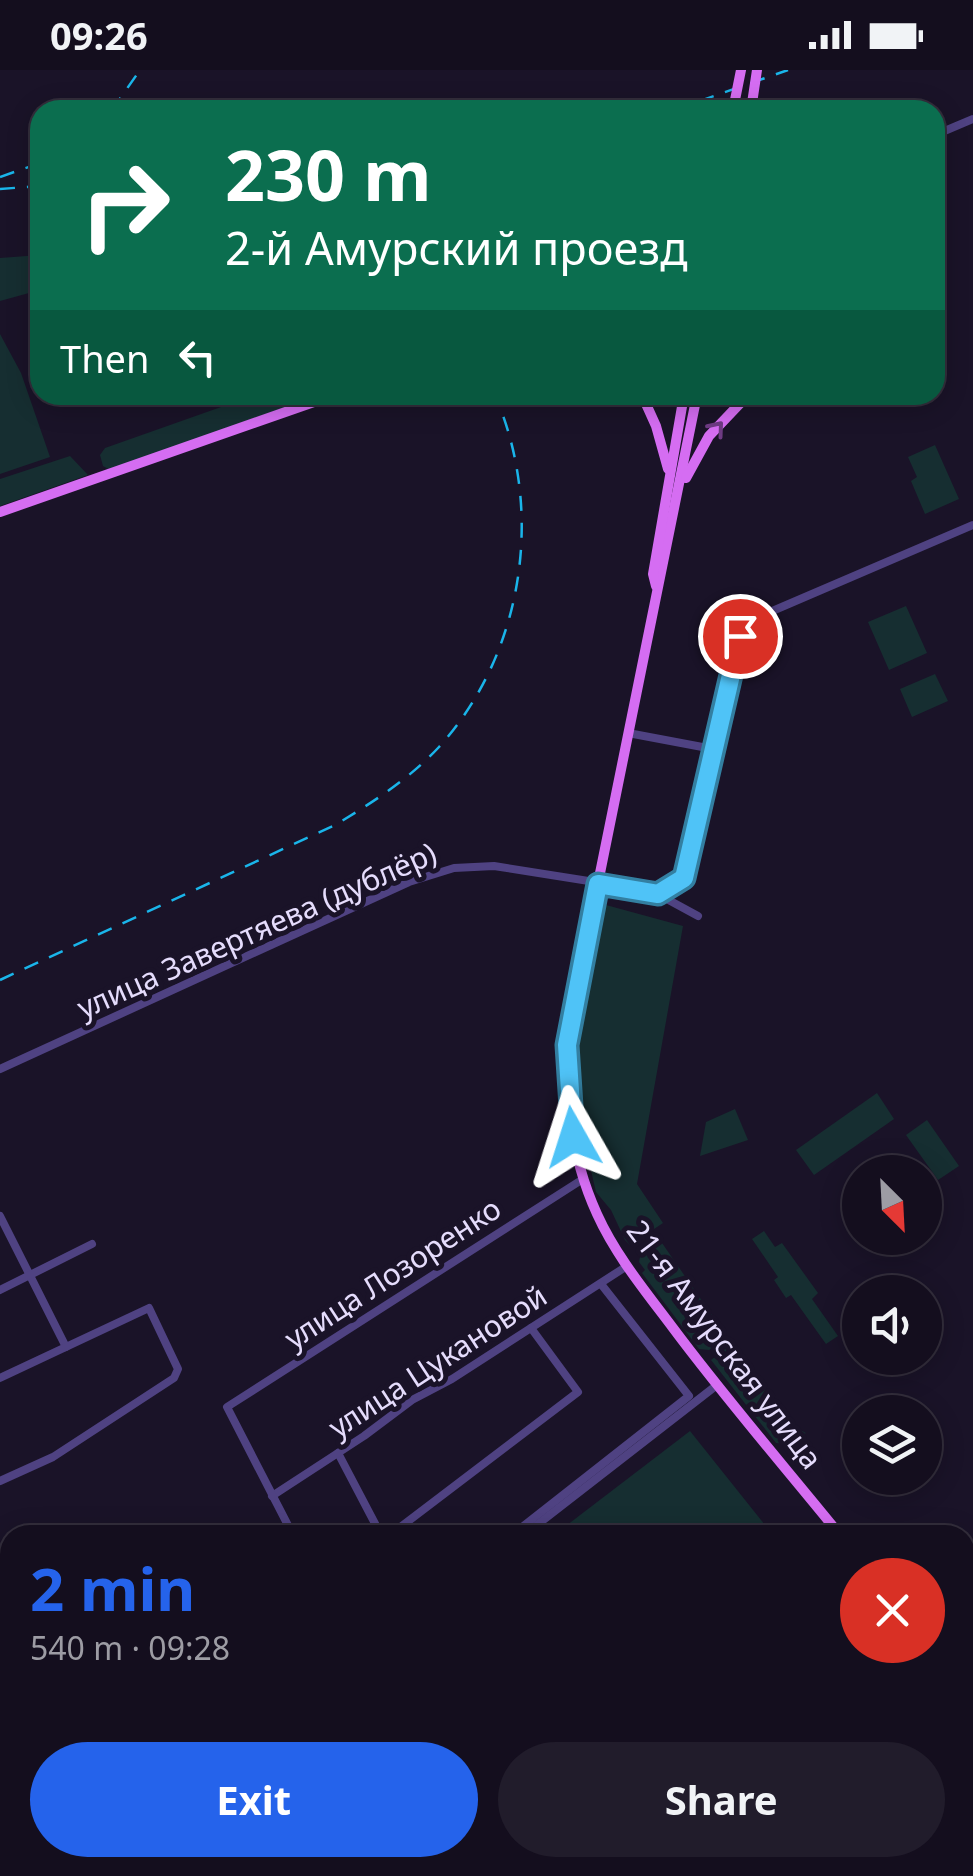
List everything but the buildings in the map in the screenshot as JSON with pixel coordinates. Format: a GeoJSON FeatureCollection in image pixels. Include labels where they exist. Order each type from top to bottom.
{"type":"FeatureCollection","features":[{"type":"Feature","properties":{"kind":"main road"},"geometry":{"type":"LineString","coordinates":[[736,100],[740,70]]}},
{"type":"Feature","properties":{"kind":"main road"},"geometry":{"type":"LineString","coordinates":[[752,100],[758,70]]}},
{"type":"Feature","properties":{"kind":"main road"},"geometry":{"type":"LineString","coordinates":[[0,512],[305,405]]}},
{"type":"Feature","properties":{"kind":"main road"},"geometry":{"type":"LineString","coordinates":[[647,405],[675,479]]}},
{"type":"Feature","properties":{"kind":"main road","name":"21-я Амурская улица"},"geometry":{"type":"LineString","coordinates":[[689,405],[652,574],[656,586],[567,1045],[570,1109],[584,1178],[598,1218],[627,1266],[717,1385],[832,1525]]}},
{"type":"Feature","properties":{"kind":"main road"},"geometry":{"type":"LineString","coordinates":[[675,479],[738,405]]}},
{"type":"Feature","properties":{"kind":"street"},"geometry":{"type":"LineString","coordinates":[[945,131],[973,120]]}},
{"type":"Feature","properties":{"kind":"street"},"geometry":{"type":"LineString","coordinates":[[658,894],[684,878],[746,609],[770,612],[973,525]]}},
{"type":"Feature","properties":{"kind":"street"},"geometry":{"type":"LineString","coordinates":[[628,733],[713,749]]}},
{"type":"Feature","properties":{"kind":"street","name":"улица Завертяева (дублёр)"},"geometry":{"type":"LineString","coordinates":[[0,1069],[433,874],[454,868],[494,866],[658,894],[698,916]]}},
{"type":"Feature","properties":{"kind":"street","name":"улица Лозоренко"},"geometry":{"type":"LineString","coordinates":[[272,1496],[226,1408],[584,1178]]}},
{"type":"Feature","properties":{"kind":"street"},"geometry":{"type":"LineString","coordinates":[[0,1216],[66,1347]]}},
{"type":"Feature","properties":{"kind":"street"},"geometry":{"type":"LineString","coordinates":[[0,1290],[92,1244]]}},
{"type":"Feature","properties":{"kind":"street","name":"улица Цукановой"},"geometry":{"type":"LineString","coordinates":[[272,1496],[412,1400],[452,1379],[627,1266]]}},
{"type":"Feature","properties":{"kind":"street"},"geometry":{"type":"LineString","coordinates":[[525,1525],[688,1396],[601,1284]]}},
{"type":"Feature","properties":{"kind":"street"},"geometry":{"type":"LineString","coordinates":[[0,1378],[149,1308],[178,1369],[174,1378],[52,1457],[0,1482]]}},
{"type":"Feature","properties":{"kind":"street"},"geometry":{"type":"LineString","coordinates":[[403,1525],[578,1392],[531,1328]]}},
{"type":"Feature","properties":{"kind":"street"},"geometry":{"type":"LineString","coordinates":[[537,1525],[717,1385]]}},
{"type":"Feature","properties":{"kind":"street"},"geometry":{"type":"LineString","coordinates":[[338,1453],[376,1525]]}},
{"type":"Feature","properties":{"kind":"street"},"geometry":{"type":"LineString","coordinates":[[272,1496],[288,1525]]}},
{"type":"Feature","properties":{"kind":"green space"},"geometry":{"type":"Polygon","coordinates":[[[30,256],[30,293],[0,301],[0,258],[30,256]]]}},
{"type":"Feature","properties":{"kind":"green space"},"geometry":{"type":"Polygon","coordinates":[[[0,334],[21,373],[50,457],[0,474],[0,334]]]}},
{"type":"Feature","properties":{"kind":"green space"},"geometry":{"type":"Polygon","coordinates":[[[227,405],[291,405],[110,470],[103,466],[100,455],[105,448],[227,405]]]}},
{"type":"Feature","properties":{"kind":"green space"},"geometry":{"type":"Polygon","coordinates":[[[935,445],[959,499],[925,514],[911,481],[917,477],[908,457],[935,445]]]}},
{"type":"Feature","properties":{"kind":"green space"},"geometry":{"type":"Polygon","coordinates":[[[70,456],[88,475],[0,506],[0,479],[70,456]]]}},
{"type":"Feature","properties":{"kind":"green space"},"geometry":{"type":"Polygon","coordinates":[[[906,606],[927,653],[889,670],[868,622],[906,606]]]}},
{"type":"Feature","properties":{"kind":"green space"},"geometry":{"type":"Polygon","coordinates":[[[935,674],[948,701],[912,717],[900,689],[935,674]]]}},
{"type":"Feature","properties":{"kind":"green space"},"geometry":{"type":"Polygon","coordinates":[[[606,905],[683,926],[637,1184],[663,1223],[630,1245],[596,1192],[582,1132],[576,1047],[582,1002],[606,905]]]}},
{"type":"Feature","properties":{"kind":"green space"},"geometry":{"type":"Polygon","coordinates":[[[877,1093],[894,1119],[814,1175],[796,1150],[877,1093]]]}},
{"type":"Feature","properties":{"kind":"green space"},"geometry":{"type":"Polygon","coordinates":[[[735,1109],[748,1140],[700,1156],[706,1122],[735,1109]]]}},
{"type":"Feature","properties":{"kind":"green space"},"geometry":{"type":"Polygon","coordinates":[[[927,1120],[959,1166],[942,1177],[942,1155],[920,1155],[906,1135],[927,1120]]]}},
{"type":"Feature","properties":{"kind":"green space"},"geometry":{"type":"Polygon","coordinates":[[[764,1231],[775,1247],[782,1243],[818,1293],[812,1299],[838,1336],[826,1344],[791,1295],[786,1298],[774,1280],[778,1277],[752,1239],[764,1231]]]}},
{"type":"Feature","properties":{"kind":"green space"},"geometry":{"type":"Polygon","coordinates":[[[662,1243],[727,1337],[709,1350],[699,1349],[642,1273],[645,1270],[640,1257],[662,1243]]]}},
{"type":"Feature","properties":{"kind":"green space"},"geometry":{"type":"Polygon","coordinates":[[[732,1344],[789,1424],[806,1433],[787,1444],[776,1443],[711,1360],[732,1344]]]}},
{"type":"Feature","properties":{"kind":"green space"},"geometry":{"type":"Polygon","coordinates":[[[690,1431],[765,1525],[567,1525],[690,1431]]]}},
{"type":"Feature","properties":{"kind":"railway"},"geometry":{"type":"LineString","coordinates":[[119,100],[140,70]]}},
{"type":"Feature","properties":{"kind":"railway"},"geometry":{"type":"LineString","coordinates":[[702,100],[788,70]]}},
{"type":"Feature","properties":{"kind":"railway"},"geometry":{"type":"LineString","coordinates":[[0,177],[30,166]]}},
{"type":"Feature","properties":{"kind":"railway"},"geometry":{"type":"LineString","coordinates":[[0,189],[30,187]]}},
{"type":"Feature","properties":{"kind":"railway"},"geometry":{"type":"LineString","coordinates":[[0,980],[335,825],[390,790],[439,747],[468,710],[491,669],[518,579],[522,533],[519,486],[498,405]]}},
{"type":"Feature","properties":{"kind":"route"},"geometry":{"type":"LineString","coordinates":[[573,1137],[567,1045],[598,884],[658,894],[684,878],[740,636]]}}]}
